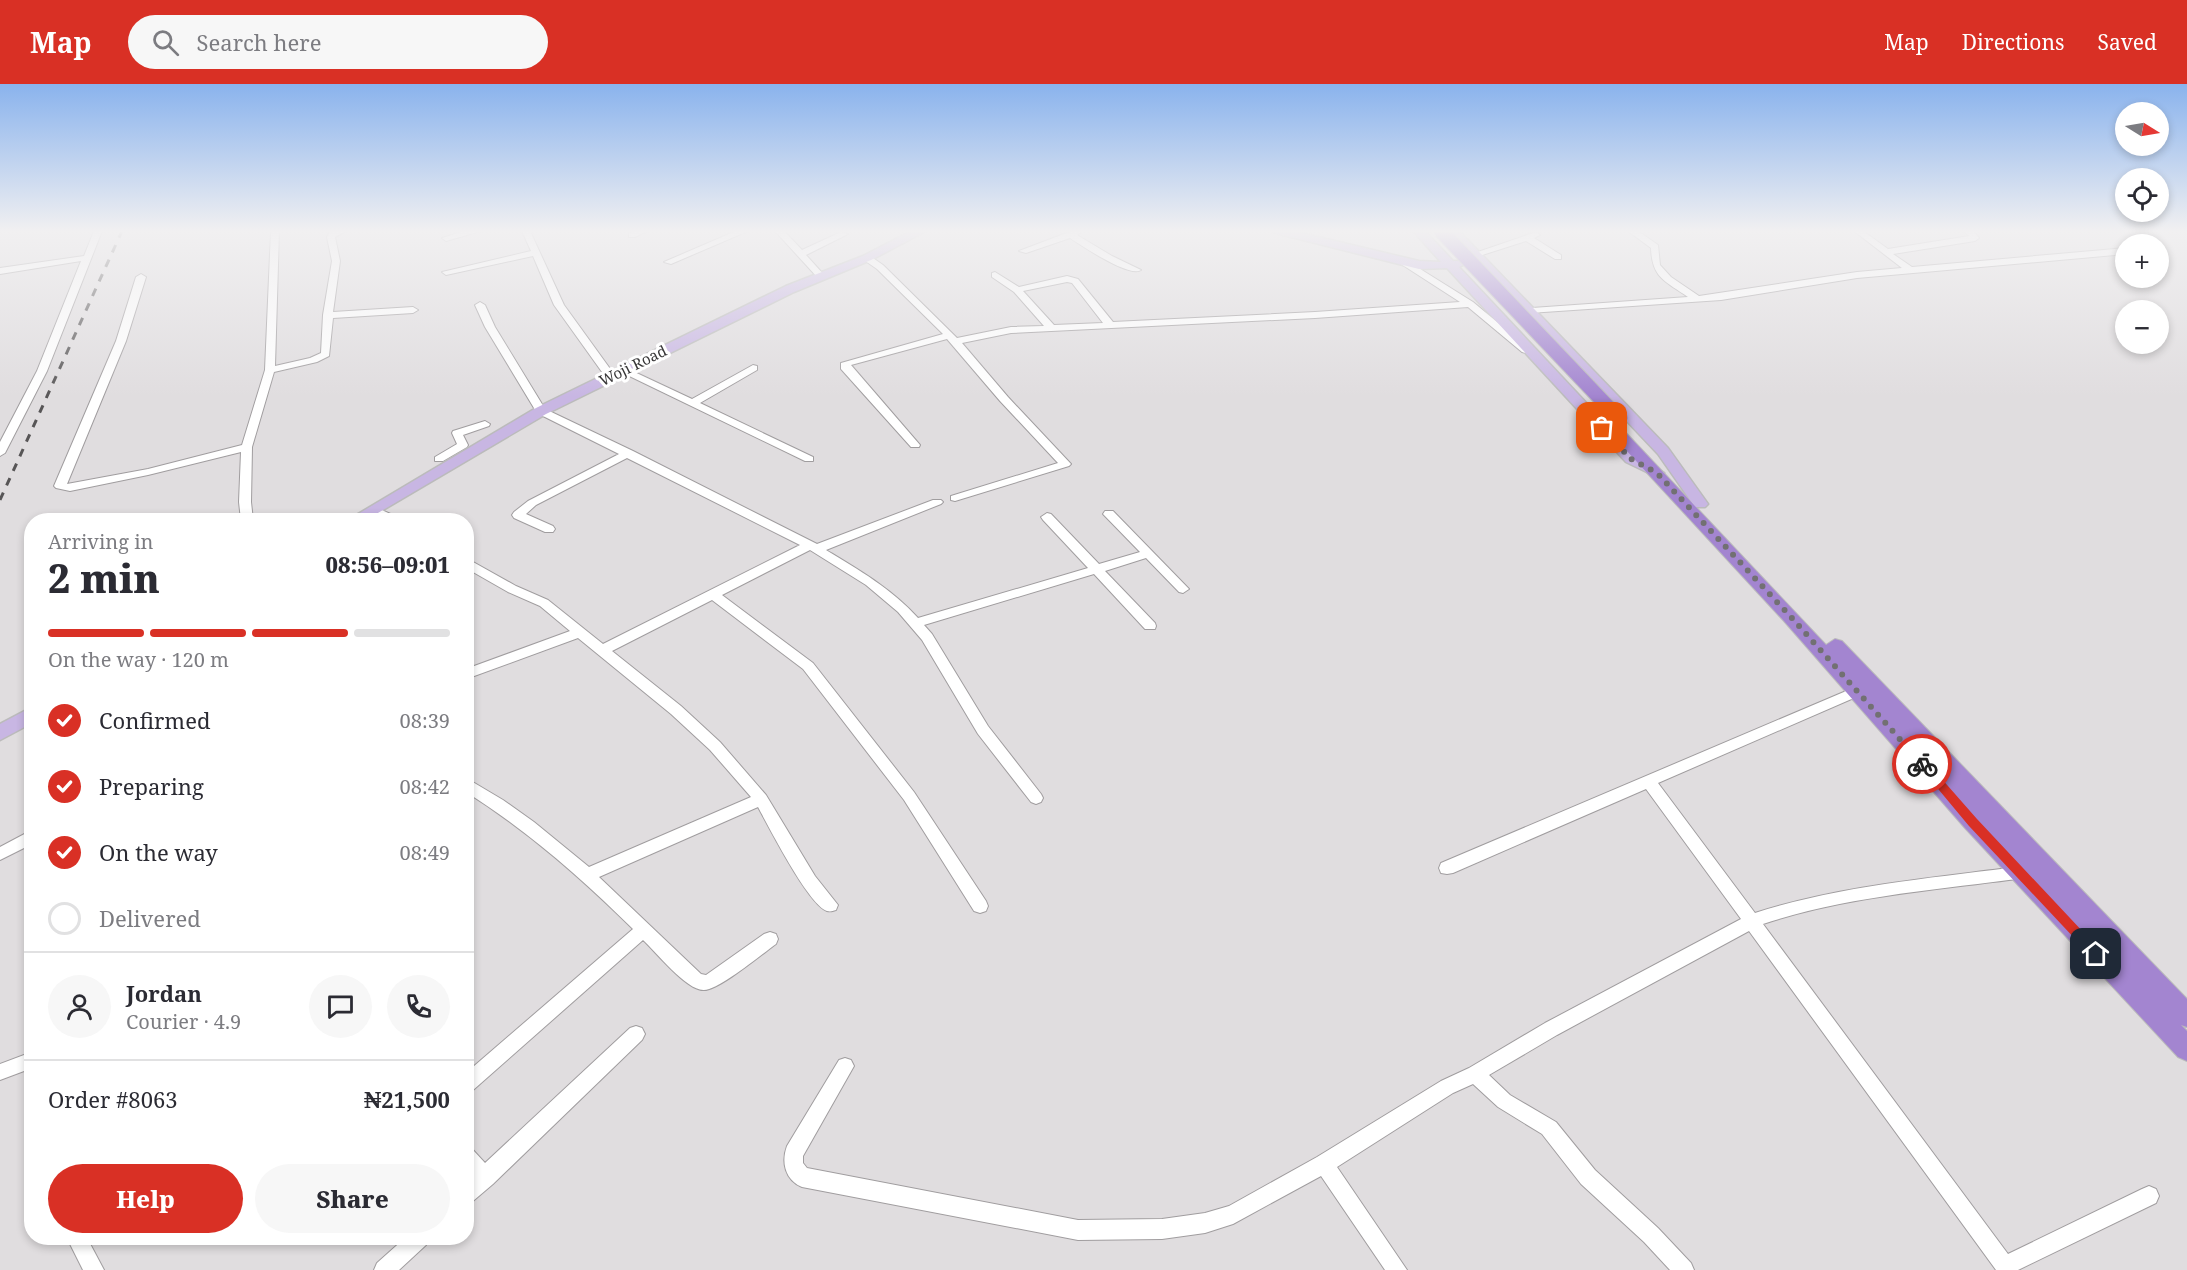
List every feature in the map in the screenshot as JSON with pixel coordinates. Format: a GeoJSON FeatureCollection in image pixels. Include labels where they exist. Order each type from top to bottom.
{"type":"FeatureCollection","features":[{"type":"Feature","properties":{"kind":"highway"},"geometry":{"type":"LineString","coordinates":[[1480,286],[1700,504],[2187,1016]]}},
{"type":"Feature","properties":{"kind":"highway"},"geometry":{"type":"LineString","coordinates":[[1491,286],[1612,419],[1657,473],[1858,691],[1973,822],[2187,1049]]}},
{"type":"Feature","properties":{"kind":"main road","name":"Woji Road"},"geometry":{"type":"LineString","coordinates":[[368,513],[541,411],[799,286]]}},
{"type":"Feature","properties":{"kind":"main road"},"geometry":{"type":"LineString","coordinates":[[1466,286],[1474,290]]}},
{"type":"Feature","properties":{"kind":"main road"},"geometry":{"type":"LineString","coordinates":[[1470,286],[1631,459],[1657,473]]}},
{"type":"Feature","properties":{"kind":"main road"},"geometry":{"type":"LineString","coordinates":[[1508,286],[1663,451],[1700,504]]}},
{"type":"Feature","properties":{"kind":"main road"},"geometry":{"type":"LineString","coordinates":[[0,732],[24,718]]}},
{"type":"Feature","properties":{"kind":"street"},"geometry":{"type":"LineString","coordinates":[[0,453],[42,371],[76,286]]}},
{"type":"Feature","properties":{"kind":"street"},"geometry":{"type":"LineString","coordinates":[[138,286],[121,341],[60,486],[70,488],[148,472],[247,447]]}},
{"type":"Feature","properties":{"kind":"street"},"geometry":{"type":"LineString","coordinates":[[246,513],[244,502],[247,447],[270,370],[273,286]]}},
{"type":"Feature","properties":{"kind":"street"},"geometry":{"type":"LineString","coordinates":[[270,370],[313,360],[327,354],[328,315],[332,286]]}},
{"type":"Feature","properties":{"kind":"street"},"geometry":{"type":"LineString","coordinates":[[550,286],[559,305],[611,377]]}},
{"type":"Feature","properties":{"kind":"street"},"geometry":{"type":"LineString","coordinates":[[899,286],[951,338],[1065,464],[955,498]]}},
{"type":"Feature","properties":{"kind":"street"},"geometry":{"type":"LineString","coordinates":[[1012,286],[1051,328]]}},
{"type":"Feature","properties":{"kind":"street"},"geometry":{"type":"LineString","coordinates":[[1017,290],[1034,286]]}},
{"type":"Feature","properties":{"kind":"street"},"geometry":{"type":"LineString","coordinates":[[1079,286],[1110,325]]}},
{"type":"Feature","properties":{"kind":"street"},"geometry":{"type":"LineString","coordinates":[[1442,286],[1470,304],[1525,351],[1531,351]]}},
{"type":"Feature","properties":{"kind":"street"},"geometry":{"type":"LineString","coordinates":[[1679,286],[1697,299]]}},
{"type":"Feature","properties":{"kind":"street"},"geometry":{"type":"LineString","coordinates":[[1532,311],[1697,299],[1754,293],[1787,286]]}},
{"type":"Feature","properties":{"kind":"street"},"geometry":{"type":"LineString","coordinates":[[915,446],[845,368],[846,363],[951,338],[1000,332],[1470,304]]}},
{"type":"Feature","properties":{"kind":"street"},"geometry":{"type":"LineString","coordinates":[[480,305],[490,327],[541,411],[813,547],[870,582],[903,609],[943,661],[982,730],[1036,798]]}},
{"type":"Feature","properties":{"kind":"street"},"geometry":{"type":"LineString","coordinates":[[328,315],[413,310]]}},
{"type":"Feature","properties":{"kind":"street"},"geometry":{"type":"LineString","coordinates":[[692,403],[753,368]]}},
{"type":"Feature","properties":{"kind":"street"},"geometry":{"type":"LineString","coordinates":[[624,371],[809,459]]}},
{"type":"Feature","properties":{"kind":"street"},"geometry":{"type":"LineString","coordinates":[[439,459],[463,446],[457,433],[485,424]]}},
{"type":"Feature","properties":{"kind":"street"},"geometry":{"type":"LineString","coordinates":[[549,529],[518,515],[532,503],[629,453]]}},
{"type":"Feature","properties":{"kind":"street"},"geometry":{"type":"LineString","coordinates":[[601,651],[813,547],[937,502]]}},
{"type":"Feature","properties":{"kind":"street"},"geometry":{"type":"LineString","coordinates":[[373,510],[379,513]]}},
{"type":"Feature","properties":{"kind":"street"},"geometry":{"type":"LineString","coordinates":[[1109,514],[1183,589]]}},
{"type":"Feature","properties":{"kind":"street"},"geometry":{"type":"LineString","coordinates":[[1047,517],[1095,571],[1150,626]]}},
{"type":"Feature","properties":{"kind":"street"},"geometry":{"type":"LineString","coordinates":[[916,623],[1147,554]]}},
{"type":"Feature","properties":{"kind":"street"},"geometry":{"type":"LineString","coordinates":[[474,567],[512,589],[544,603],[675,710],[715,746],[761,799],[809,881],[830,905]]}},
{"type":"Feature","properties":{"kind":"street"},"geometry":{"type":"LineString","coordinates":[[714,595],[808,666],[903,788],[980,906]]}},
{"type":"Feature","properties":{"kind":"street"},"geometry":{"type":"LineString","coordinates":[[474,671],[580,632]]}},
{"type":"Feature","properties":{"kind":"street"},"geometry":{"type":"LineString","coordinates":[[1447,868],[1858,691]]}},
{"type":"Feature","properties":{"kind":"street"},"geometry":{"type":"LineString","coordinates":[[1649,782],[2006,1268],[2149,1196]]}},
{"type":"Feature","properties":{"kind":"street"},"geometry":{"type":"LineString","coordinates":[[474,788],[502,804],[531,825],[587,874],[694,980],[704,983],[712,980],[770,939]]}},
{"type":"Feature","properties":{"kind":"street"},"geometry":{"type":"LineString","coordinates":[[587,874],[761,799]]}},
{"type":"Feature","properties":{"kind":"street"},"geometry":{"type":"LineString","coordinates":[[0,854],[24,840]]}},
{"type":"Feature","properties":{"kind":"street"},"geometry":{"type":"LineString","coordinates":[[845,1066],[794,1153],[791,1162],[802,1178],[1078,1230],[1118,1231],[1183,1226],[1233,1214],[1324,1164],[1448,1086],[1475,1074],[1551,1029],[1753,921],[1795,907],[1845,896],[2020,872],[2050,872]]}},
{"type":"Feature","properties":{"kind":"street"},"geometry":{"type":"LineString","coordinates":[[474,1078],[643,930]]}},
{"type":"Feature","properties":{"kind":"street"},"geometry":{"type":"LineString","coordinates":[[474,1187],[636,1034]]}},
{"type":"Feature","properties":{"kind":"street"},"geometry":{"type":"LineString","coordinates":[[0,1072],[24,1063]]}},
{"type":"Feature","properties":{"kind":"street"},"geometry":{"type":"LineString","coordinates":[[1475,1074],[1504,1101],[1549,1128],[1588,1177],[1651,1235],[1684,1270]]}},
{"type":"Feature","properties":{"kind":"street"},"geometry":{"type":"LineString","coordinates":[[1324,1164],[1397,1270]]}},
{"type":"Feature","properties":{"kind":"street"},"geometry":{"type":"LineString","coordinates":[[474,1165],[486,1177]]}},
{"type":"Feature","properties":{"kind":"street"},"geometry":{"type":"LineString","coordinates":[[81,1245],[94,1270]]}},
{"type":"Feature","properties":{"kind":"street"},"geometry":{"type":"LineString","coordinates":[[384,1270],[411,1245]]}},
{"type":"Feature","properties":{"kind":"railway"},"geometry":{"type":"LineString","coordinates":[[0,500],[97,286]]}},
{"type":"Feature","properties":{"kind":"way so far"},"geometry":{"type":"LineString","coordinates":[[1602,428],[1631,459],[1657,473],[1791,617],[1922,764]]}},
{"type":"Feature","properties":{"kind":"route"},"geometry":{"type":"LineString","coordinates":[[1922,764],[2096,954]]}}]}
